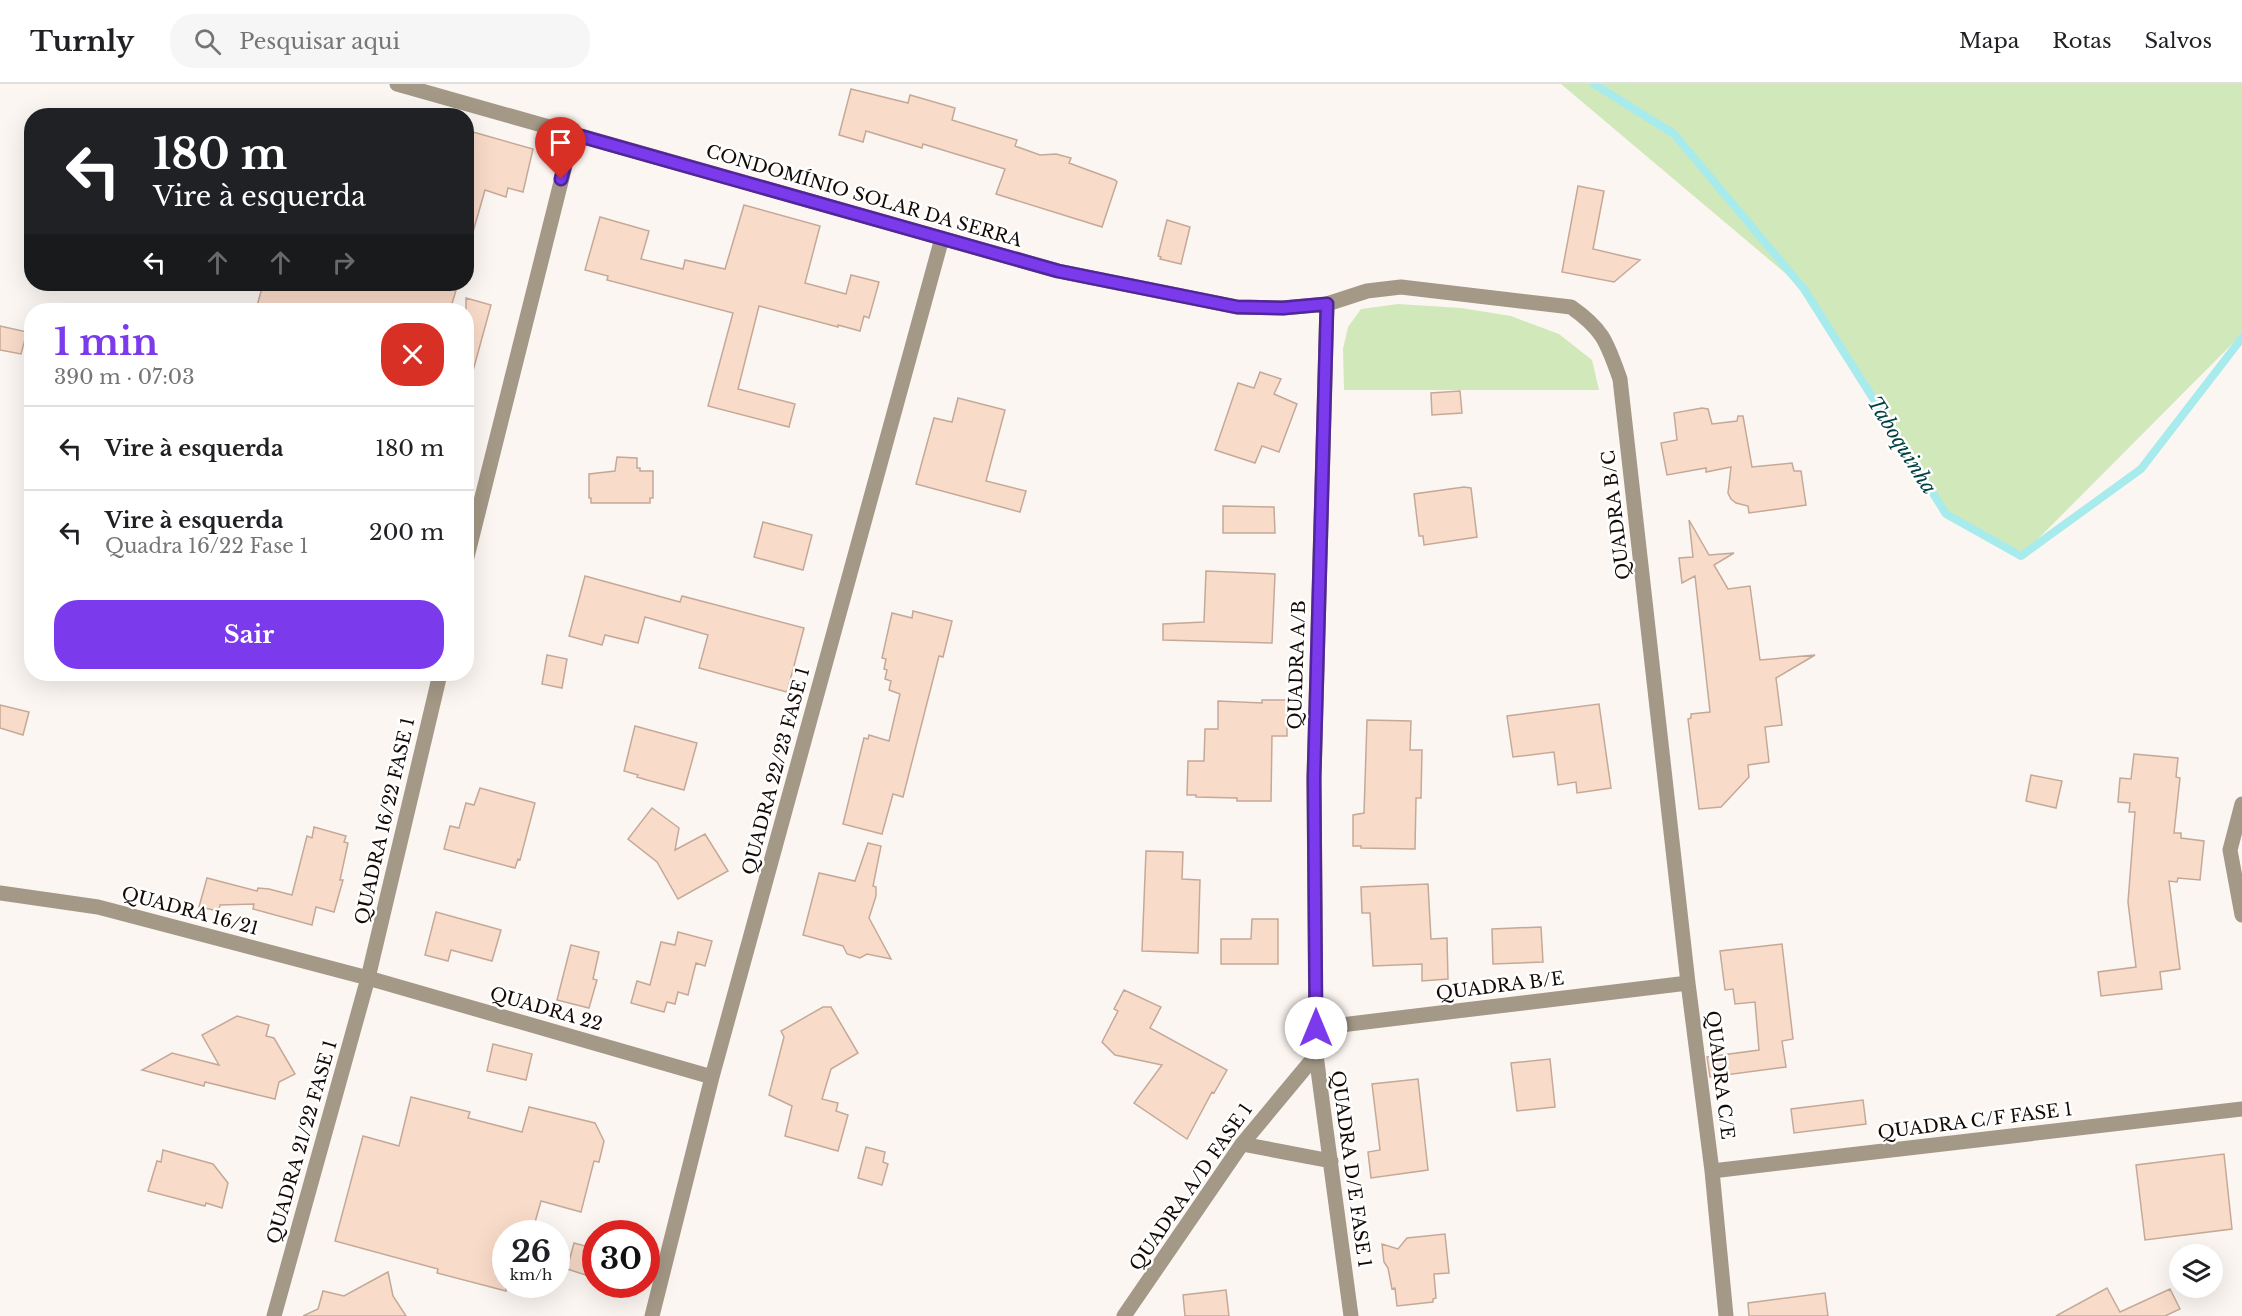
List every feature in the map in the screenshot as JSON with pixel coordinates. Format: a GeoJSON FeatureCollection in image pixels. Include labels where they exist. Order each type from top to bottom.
{"type":"FeatureCollection","features":[{"type":"Feature","properties":{"kind":"street","name":"CONDOMÍNIO SOLAR DA SERRA"},"geometry":{"type":"LineString","coordinates":[[396,84],[1058,271],[1237,307],[1283,308],[1327,304]]}},
{"type":"Feature","properties":{"kind":"street"},"geometry":{"type":"LineString","coordinates":[[474,529],[573,134]]}},
{"type":"Feature","properties":{"kind":"street","name":"QUADRA 22/23 FASE 1"},"geometry":{"type":"LineString","coordinates":[[652,1316],[712,1077],[942,238]]}},
{"type":"Feature","properties":{"kind":"street","name":"QUADRA B/C"},"geometry":{"type":"LineString","coordinates":[[1327,304],[1367,291],[1401,287],[1483,295],[1571,307],[1591,321],[1607,341],[1620,379],[1688,983]]}},
{"type":"Feature","properties":{"kind":"street","name":"QUADRA A/B"},"geometry":{"type":"LineString","coordinates":[[1316,1028],[1314,778],[1327,304]]}},
{"type":"Feature","properties":{"kind":"street","name":"QUADRA 16/22 FASE 1"},"geometry":{"type":"LineString","coordinates":[[368,978],[438,681]]}},
{"type":"Feature","properties":{"kind":"street"},"geometry":{"type":"LineString","coordinates":[[2242,804],[2230,850],[2242,915]]}},
{"type":"Feature","properties":{"kind":"street","name":"QUADRA 16/21"},"geometry":{"type":"LineString","coordinates":[[0,893],[98,907],[368,978]]}},
{"type":"Feature","properties":{"kind":"street","name":"QUADRA 22"},"geometry":{"type":"LineString","coordinates":[[368,978],[712,1077]]}},
{"type":"Feature","properties":{"kind":"street","name":"QUADRA 21/22 FASE 1"},"geometry":{"type":"LineString","coordinates":[[274,1316],[368,978]]}},
{"type":"Feature","properties":{"kind":"street","name":"QUADRA B/E"},"geometry":{"type":"LineString","coordinates":[[1316,1028],[1688,983]]}},
{"type":"Feature","properties":{"kind":"street","name":"QUADRA C/E"},"geometry":{"type":"LineString","coordinates":[[1688,983],[1712,1171],[1726,1316]]}},
{"type":"Feature","properties":{"kind":"street","name":"QUADRA D/E FASE 1"},"geometry":{"type":"LineString","coordinates":[[1316,1028],[1316,1055],[1351,1316]]}},
{"type":"Feature","properties":{"kind":"street","name":"QUADRA A/D FASE 1"},"geometry":{"type":"LineString","coordinates":[[1124,1316],[1242,1144],[1316,1055]]}},
{"type":"Feature","properties":{"kind":"street","name":"QUADRA C/F FASE 1"},"geometry":{"type":"LineString","coordinates":[[1712,1171],[2242,1109]]}},
{"type":"Feature","properties":{"kind":"street"},"geometry":{"type":"LineString","coordinates":[[1242,1144],[1331,1161]]}},
{"type":"Feature","properties":{"kind":"green space"},"geometry":{"type":"Polygon","coordinates":[[[1561,84],[2242,84],[2242,334],[2021,556],[1946,514],[1804,289],[1561,84]]]}},
{"type":"Feature","properties":{"kind":"green space"},"geometry":{"type":"Polygon","coordinates":[[[1398,304],[1461,308],[1511,316],[1559,334],[1592,360],[1599,390],[1344,390],[1343,349],[1348,327],[1361,309],[1398,304]]]}},
{"type":"Feature","properties":{"kind":"building"},"geometry":{"type":"Polygon","coordinates":[[[851,89],[908,103],[910,95],[955,108],[952,120],[1017,140],[1015,146],[1040,155],[1056,154],[1071,158],[1069,163],[1115,180],[1117,182],[1102,227],[996,194],[1005,169],[923,144],[922,148],[866,131],[863,142],[839,135],[851,89]]]}},
{"type":"Feature","properties":{"kind":"building"},"geometry":{"type":"Polygon","coordinates":[[[474,132],[533,149],[523,192],[508,188],[506,197],[485,190],[474,228],[474,132]]]}},
{"type":"Feature","properties":{"kind":"building"},"geometry":{"type":"Polygon","coordinates":[[[1578,186],[1604,191],[1593,249],[1640,260],[1614,282],[1562,272],[1578,186]]]}},
{"type":"Feature","properties":{"kind":"building"},"geometry":{"type":"Polygon","coordinates":[[[744,205],[820,226],[805,283],[846,294],[851,275],[879,282],[869,318],[864,316],[860,331],[759,306],[738,389],[795,404],[789,427],[708,406],[733,313],[607,280],[608,276],[585,270],[600,217],[649,231],[641,259],[683,269],[685,260],[725,269],[744,205]]]}},
{"type":"Feature","properties":{"kind":"building"},"geometry":{"type":"Polygon","coordinates":[[[1167,220],[1190,227],[1181,264],[1160,259],[1161,257],[1158,256],[1167,220]]]}},
{"type":"Feature","properties":{"kind":"building"},"geometry":{"type":"Polygon","coordinates":[[[261,291],[456,291],[452,303],[258,303],[261,291]]]}},
{"type":"Feature","properties":{"kind":"building"},"geometry":{"type":"Polygon","coordinates":[[[466,298],[491,305],[474,367],[474,303],[466,303],[466,298]]]}},
{"type":"Feature","properties":{"kind":"building"},"geometry":{"type":"Polygon","coordinates":[[[0,326],[24,331],[21,354],[0,350],[0,326]]]}},
{"type":"Feature","properties":{"kind":"building"},"geometry":{"type":"Polygon","coordinates":[[[1260,372],[1281,379],[1274,394],[1297,404],[1279,452],[1262,446],[1255,463],[1215,450],[1238,383],[1254,388],[1260,372]]]}},
{"type":"Feature","properties":{"kind":"building"},"geometry":{"type":"Polygon","coordinates":[[[1460,391],[1462,413],[1432,415],[1431,393],[1460,391]]]}},
{"type":"Feature","properties":{"kind":"building"},"geometry":{"type":"Polygon","coordinates":[[[958,398],[1005,410],[986,481],[1026,491],[1020,512],[916,484],[934,418],[952,422],[958,398]]]}},
{"type":"Feature","properties":{"kind":"building"},"geometry":{"type":"Polygon","coordinates":[[[1708,409],[1712,424],[1737,421],[1738,416],[1743,416],[1752,467],[1792,463],[1794,471],[1801,471],[1806,505],[1749,513],[1748,506],[1736,503],[1728,493],[1731,467],[1706,472],[1706,468],[1667,475],[1661,443],[1677,440],[1674,413],[1708,409]]]}},
{"type":"Feature","properties":{"kind":"building"},"geometry":{"type":"Polygon","coordinates":[[[617,457],[637,458],[637,468],[640,468],[640,471],[653,471],[653,498],[650,498],[650,503],[591,503],[589,474],[615,471],[617,457]]]}},
{"type":"Feature","properties":{"kind":"building"},"geometry":{"type":"Polygon","coordinates":[[[1471,488],[1477,537],[1424,545],[1423,536],[1419,536],[1414,494],[1471,488]]]}},
{"type":"Feature","properties":{"kind":"building"},"geometry":{"type":"Polygon","coordinates":[[[1223,506],[1274,507],[1275,533],[1223,533],[1223,506]]]}},
{"type":"Feature","properties":{"kind":"building"},"geometry":{"type":"Polygon","coordinates":[[[1689,520],[1709,555],[1734,553],[1714,565],[1728,589],[1750,586],[1760,660],[1815,655],[1776,678],[1782,725],[1765,727],[1769,762],[1748,765],[1749,777],[1721,807],[1699,809],[1688,719],[1691,718],[1691,714],[1710,712],[1695,576],[1682,583],[1679,558],[1693,557],[1689,520]]]}},
{"type":"Feature","properties":{"kind":"building"},"geometry":{"type":"Polygon","coordinates":[[[763,522],[812,535],[803,570],[754,557],[763,522]]]}},
{"type":"Feature","properties":{"kind":"building"},"geometry":{"type":"Polygon","coordinates":[[[1206,571],[1275,574],[1272,643],[1163,640],[1163,624],[1204,622],[1206,571]]]}},
{"type":"Feature","properties":{"kind":"building"},"geometry":{"type":"Polygon","coordinates":[[[585,576],[680,602],[682,596],[804,628],[787,692],[699,668],[708,635],[645,617],[638,643],[605,635],[602,645],[569,636],[585,576]]]}},
{"type":"Feature","properties":{"kind":"building"},"geometry":{"type":"Polygon","coordinates":[[[913,611],[952,621],[943,657],[939,656],[903,797],[893,794],[882,834],[843,824],[864,738],[868,739],[869,735],[889,741],[900,694],[889,690],[891,681],[885,679],[886,659],[882,658],[892,613],[912,618],[913,611]]]}},
{"type":"Feature","properties":{"kind":"building"},"geometry":{"type":"Polygon","coordinates":[[[547,655],[567,659],[562,688],[542,684],[547,655]]]}},
{"type":"Feature","properties":{"kind":"building"},"geometry":{"type":"Polygon","coordinates":[[[1262,700],[1287,700],[1287,736],[1272,736],[1271,801],[1237,801],[1237,798],[1187,795],[1188,761],[1204,761],[1205,729],[1218,729],[1218,701],[1262,703],[1262,700]]]}},
{"type":"Feature","properties":{"kind":"building"},"geometry":{"type":"Polygon","coordinates":[[[1599,704],[1611,788],[1577,793],[1576,782],[1558,785],[1554,752],[1513,757],[1507,716],[1599,704]]]}},
{"type":"Feature","properties":{"kind":"building"},"geometry":{"type":"Polygon","coordinates":[[[0,705],[29,712],[23,735],[0,728],[0,705]]]}},
{"type":"Feature","properties":{"kind":"building"},"geometry":{"type":"Polygon","coordinates":[[[1367,720],[1411,721],[1410,750],[1422,750],[1421,798],[1416,798],[1415,849],[1353,846],[1353,815],[1364,813],[1367,720]]]}},
{"type":"Feature","properties":{"kind":"building"},"geometry":{"type":"Polygon","coordinates":[[[635,726],[697,743],[684,790],[624,771],[635,726]]]}},
{"type":"Feature","properties":{"kind":"building"},"geometry":{"type":"Polygon","coordinates":[[[2134,754],[2178,758],[2176,777],[2180,778],[2174,833],[2181,833],[2181,838],[2204,841],[2200,880],[2178,878],[2177,882],[2169,881],[2180,969],[2160,972],[2162,989],[2101,996],[2098,972],[2136,967],[2128,902],[2135,812],[2129,812],[2130,803],[2118,802],[2120,778],[2131,779],[2134,754]]]}},
{"type":"Feature","properties":{"kind":"building"},"geometry":{"type":"Polygon","coordinates":[[[2031,775],[2062,781],[2056,808],[2026,801],[2031,775]]]}},
{"type":"Feature","properties":{"kind":"building"},"geometry":{"type":"Polygon","coordinates":[[[480,788],[535,803],[520,860],[518,859],[515,868],[444,849],[450,826],[459,828],[466,803],[474,805],[480,788]]]}},
{"type":"Feature","properties":{"kind":"building"},"geometry":{"type":"Polygon","coordinates":[[[652,808],[679,828],[675,850],[705,834],[728,871],[678,899],[657,862],[628,839],[652,808]]]}},
{"type":"Feature","properties":{"kind":"building"},"geometry":{"type":"Polygon","coordinates":[[[314,827],[346,836],[344,842],[348,843],[340,880],[343,880],[334,912],[316,907],[312,925],[253,909],[254,904],[220,905],[219,911],[199,907],[207,878],[257,891],[258,888],[269,889],[292,895],[307,836],[312,838],[314,827]]]}},
{"type":"Feature","properties":{"kind":"building"},"geometry":{"type":"Polygon","coordinates":[[[868,843],[881,846],[873,886],[876,887],[876,896],[869,918],[891,959],[867,954],[860,958],[847,954],[843,946],[803,935],[819,873],[855,881],[868,843]]]}},
{"type":"Feature","properties":{"kind":"building"},"geometry":{"type":"Polygon","coordinates":[[[1146,851],[1183,852],[1182,879],[1200,880],[1198,953],[1142,951],[1146,851]]]}},
{"type":"Feature","properties":{"kind":"building"},"geometry":{"type":"Polygon","coordinates":[[[1428,884],[1431,939],[1447,938],[1448,979],[1422,981],[1422,964],[1373,966],[1370,913],[1362,913],[1361,887],[1428,884]]]}},
{"type":"Feature","properties":{"kind":"building"},"geometry":{"type":"Polygon","coordinates":[[[436,912],[501,930],[492,961],[451,950],[448,961],[425,955],[436,912]]]}},
{"type":"Feature","properties":{"kind":"building"},"geometry":{"type":"Polygon","coordinates":[[[1252,919],[1278,919],[1278,964],[1221,964],[1221,939],[1251,939],[1252,919]]]}},
{"type":"Feature","properties":{"kind":"building"},"geometry":{"type":"Polygon","coordinates":[[[1541,927],[1543,962],[1493,964],[1492,929],[1541,927]]]}},
{"type":"Feature","properties":{"kind":"building"},"geometry":{"type":"Polygon","coordinates":[[[678,932],[712,941],[705,966],[696,963],[688,995],[678,992],[675,1004],[667,1002],[664,1012],[631,1003],[637,981],[650,985],[661,942],[675,945],[678,932]]]}},
{"type":"Feature","properties":{"kind":"building"},"geometry":{"type":"Polygon","coordinates":[[[1782,944],[1793,1039],[1782,1041],[1786,1067],[1710,1077],[1707,1057],[1759,1050],[1755,1002],[1735,1004],[1733,989],[1725,990],[1720,951],[1782,944]]]}},
{"type":"Feature","properties":{"kind":"building"},"geometry":{"type":"Polygon","coordinates":[[[571,945],[599,952],[593,979],[597,980],[589,1008],[557,1000],[571,945]]]}},
{"type":"Feature","properties":{"kind":"building"},"geometry":{"type":"Polygon","coordinates":[[[1124,990],[1161,1007],[1150,1028],[1227,1070],[1214,1093],[1212,1092],[1187,1139],[1134,1103],[1162,1065],[1115,1055],[1102,1042],[1118,1011],[1114,1009],[1124,990]]]}},
{"type":"Feature","properties":{"kind":"building"},"geometry":{"type":"Polygon","coordinates":[[[823,1007],[831,1007],[858,1053],[831,1069],[822,1099],[838,1103],[836,1111],[848,1115],[838,1151],[785,1136],[792,1106],[769,1095],[784,1037],[781,1031],[823,1007]]]}},
{"type":"Feature","properties":{"kind":"building"},"geometry":{"type":"Polygon","coordinates":[[[237,1016],[269,1025],[266,1036],[274,1038],[295,1074],[279,1082],[275,1099],[205,1082],[204,1086],[142,1070],[172,1053],[219,1065],[202,1035],[237,1016]]]}},
{"type":"Feature","properties":{"kind":"building"},"geometry":{"type":"Polygon","coordinates":[[[493,1044],[532,1054],[526,1080],[487,1071],[493,1044]]]}},
{"type":"Feature","properties":{"kind":"building"},"geometry":{"type":"Polygon","coordinates":[[[1550,1059],[1555,1107],[1517,1111],[1511,1063],[1550,1059]]]}},
{"type":"Feature","properties":{"kind":"building"},"geometry":{"type":"Polygon","coordinates":[[[1418,1079],[1428,1170],[1371,1178],[1368,1152],[1380,1150],[1372,1084],[1418,1079]]]}},
{"type":"Feature","properties":{"kind":"building"},"geometry":{"type":"Polygon","coordinates":[[[411,1097],[470,1112],[468,1118],[522,1132],[529,1107],[595,1123],[604,1141],[599,1162],[594,1161],[581,1212],[541,1201],[536,1220],[492,1220],[492,1287],[437,1273],[438,1269],[335,1241],[363,1136],[399,1146],[411,1097]]]}},
{"type":"Feature","properties":{"kind":"building"},"geometry":{"type":"Polygon","coordinates":[[[1863,1100],[1866,1124],[1794,1133],[1791,1109],[1863,1100]]]}},
{"type":"Feature","properties":{"kind":"building"},"geometry":{"type":"Polygon","coordinates":[[[866,1147],[885,1152],[883,1162],[888,1164],[882,1185],[858,1178],[866,1147]]]}},
{"type":"Feature","properties":{"kind":"building"},"geometry":{"type":"Polygon","coordinates":[[[163,1150],[213,1164],[228,1183],[222,1208],[206,1203],[205,1206],[148,1191],[157,1161],[161,1162],[163,1150]]]}},
{"type":"Feature","properties":{"kind":"building"},"geometry":{"type":"Polygon","coordinates":[[[2224,1154],[2232,1229],[2145,1240],[2136,1165],[2224,1154]]]}},
{"type":"Feature","properties":{"kind":"building"},"geometry":{"type":"Polygon","coordinates":[[[1445,1234],[1449,1273],[1434,1274],[1436,1298],[1433,1302],[1397,1306],[1395,1288],[1392,1289],[1388,1268],[1384,1262],[1382,1244],[1398,1249],[1407,1238],[1445,1234]]]}},
{"type":"Feature","properties":{"kind":"building"},"geometry":{"type":"Polygon","coordinates":[[[574,1243],[582,1245],[582,1274],[570,1270],[574,1243]]]}},
{"type":"Feature","properties":{"kind":"building"},"geometry":{"type":"Polygon","coordinates":[[[388,1272],[393,1296],[406,1316],[303,1316],[318,1309],[323,1291],[344,1296],[388,1272]]]}},
{"type":"Feature","properties":{"kind":"building"},"geometry":{"type":"Polygon","coordinates":[[[2107,1288],[2120,1312],[2169,1289],[2169,1298],[2174,1298],[2180,1309],[2165,1316],[2056,1316],[2107,1288]]]}},
{"type":"Feature","properties":{"kind":"building"},"geometry":{"type":"Polygon","coordinates":[[[1226,1290],[1229,1316],[1185,1316],[1183,1295],[1226,1290]]]}},
{"type":"Feature","properties":{"kind":"building"},"geometry":{"type":"Polygon","coordinates":[[[1825,1293],[1828,1316],[1749,1316],[1748,1303],[1825,1293]]]}},
{"type":"Feature","properties":{"kind":"waterway","name":"Taboquinha"},"geometry":{"type":"LineString","coordinates":[[1594,84],[1674,134],[1804,289],[1946,514],[2021,556],[2141,469],[2242,338]]}},
{"type":"Feature","properties":{"kind":"route"},"geometry":{"type":"LineString","coordinates":[[561,179],[573,134],[1058,271],[1237,307],[1283,308],[1327,304],[1314,778],[1316,1028]]}}]}
